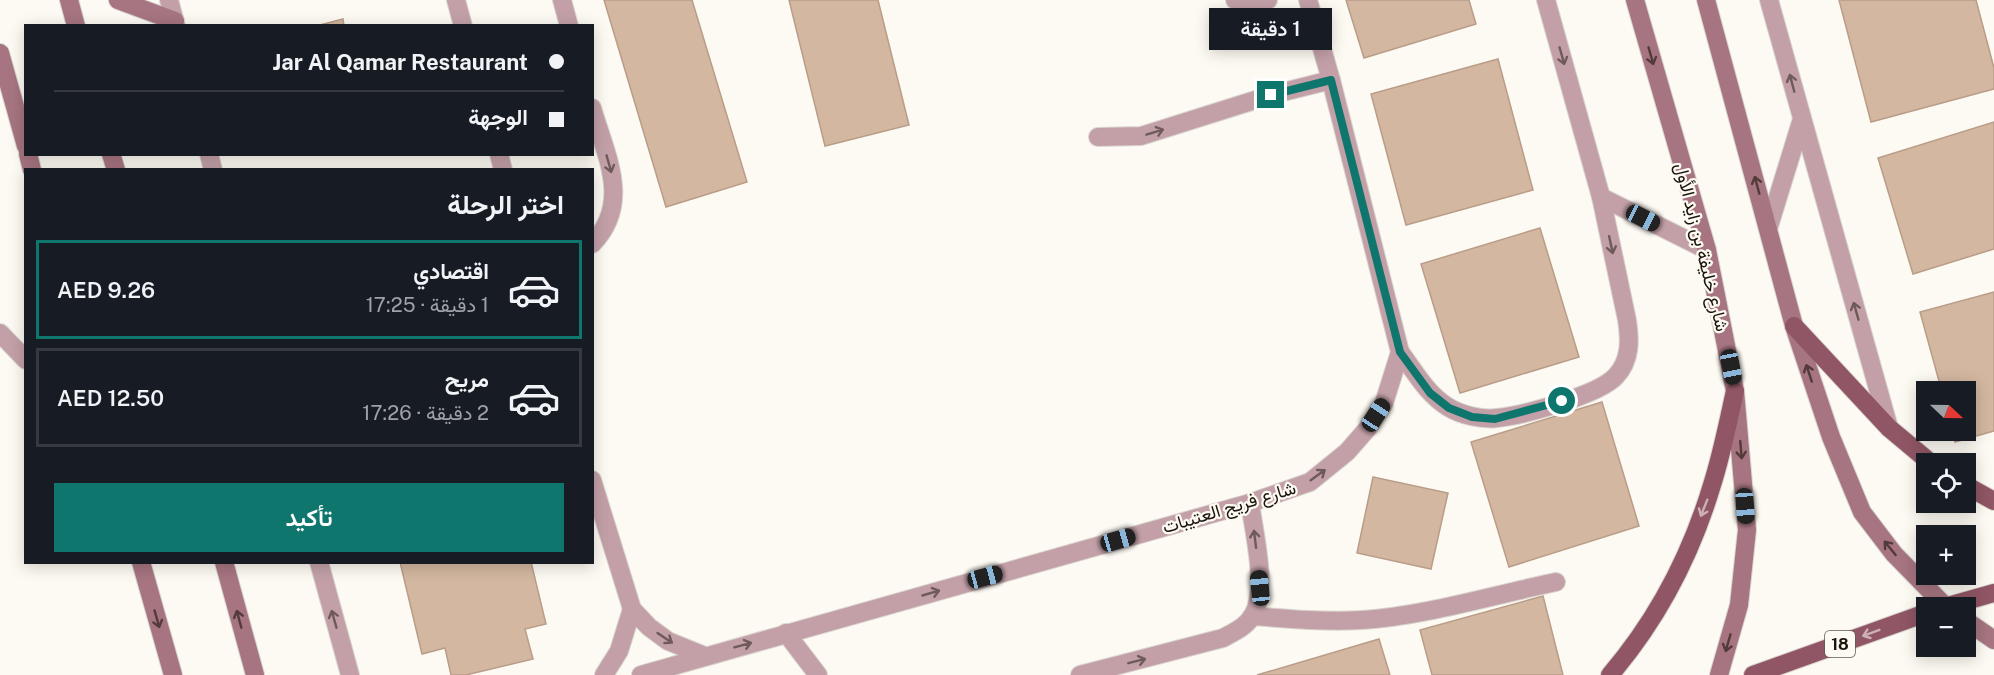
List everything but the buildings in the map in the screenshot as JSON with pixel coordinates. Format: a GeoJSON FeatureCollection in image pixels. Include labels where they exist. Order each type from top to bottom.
{"type":"FeatureCollection","features":[{"type":"Feature","properties":{"kind":"main road"},"geometry":{"type":"LineString","coordinates":[[1794,326],[1889,428],[1919,453]]}},
{"type":"Feature","properties":{"kind":"main road"},"geometry":{"type":"LineString","coordinates":[[1610,675],[1633,648],[1666,597],[1679,571],[1712,486],[1735,391]]}},
{"type":"Feature","properties":{"kind":"main road"},"geometry":{"type":"LineString","coordinates":[[1976,491],[1992,499]]}},
{"type":"Feature","properties":{"kind":"main road"},"geometry":{"type":"LineString","coordinates":[[1976,598],[1994,593]]}},
{"type":"Feature","properties":{"kind":"main road","name":"18"},"geometry":{"type":"LineString","coordinates":[[1753,675],[1916,617]]}},
{"type":"Feature","properties":{"kind":"street"},"geometry":{"type":"LineString","coordinates":[[69,0],[75,24]]}},
{"type":"Feature","properties":{"kind":"street"},"geometry":{"type":"LineString","coordinates":[[118,0],[176,23]]}},
{"type":"Feature","properties":{"kind":"street","name":"شارع خليفة بن زايد الأول"},"geometry":{"type":"LineString","coordinates":[[1635,0],[1707,250],[1735,391],[1747,530],[1739,605],[1719,675]]}},
{"type":"Feature","properties":{"kind":"street"},"geometry":{"type":"LineString","coordinates":[[1706,0],[1769,225],[1794,326],[1831,437],[1862,512],[1894,554],[1935,597]]}},
{"type":"Feature","properties":{"kind":"street"},"geometry":{"type":"LineString","coordinates":[[0,53],[24,139]]}},
{"type":"Feature","properties":{"kind":"street"},"geometry":{"type":"LineString","coordinates":[[142,564],[173,675]]}},
{"type":"Feature","properties":{"kind":"street"},"geometry":{"type":"LineString","coordinates":[[225,564],[255,675]]}},
{"type":"Feature","properties":{"kind":"street"},"geometry":{"type":"LineString","coordinates":[[1976,628],[1994,640]]}},
{"type":"Feature","properties":{"kind":"lane"},"geometry":{"type":"LineString","coordinates":[[169,0],[176,23]]}},
{"type":"Feature","properties":{"kind":"lane"},"geometry":{"type":"LineString","coordinates":[[456,0],[462,24]]}},
{"type":"Feature","properties":{"kind":"lane"},"geometry":{"type":"LineString","coordinates":[[562,0],[568,24]]}},
{"type":"Feature","properties":{"kind":"lane"},"geometry":{"type":"LineString","coordinates":[[1235,0],[1268,0]]}},
{"type":"Feature","properties":{"kind":"lane"},"geometry":{"type":"LineString","coordinates":[[1308,0],[1331,80],[1400,352],[1430,393],[1449,408],[1472,417],[1495,419],[1602,388],[1617,375],[1627,358],[1630,339],[1601,197],[1546,0]]}},
{"type":"Feature","properties":{"kind":"lane"},"geometry":{"type":"LineString","coordinates":[[1769,0],[1889,428]]}},
{"type":"Feature","properties":{"kind":"lane"},"geometry":{"type":"LineString","coordinates":[[1098,137],[1141,136],[1271,95],[1331,80]]}},
{"type":"Feature","properties":{"kind":"lane"},"geometry":{"type":"LineString","coordinates":[[594,115],[614,183],[614,201],[610,219],[594,241]]}},
{"type":"Feature","properties":{"kind":"lane"},"geometry":{"type":"LineString","coordinates":[[1769,225],[1802,119]]}},
{"type":"Feature","properties":{"kind":"lane"},"geometry":{"type":"LineString","coordinates":[[1601,197],[1707,250]]}},
{"type":"Feature","properties":{"kind":"lane"},"geometry":{"type":"LineString","coordinates":[[0,333],[24,358]]}},
{"type":"Feature","properties":{"kind":"lane","name":"شارع فريج العتيبات"},"geometry":{"type":"LineString","coordinates":[[645,675],[705,656],[1250,503],[1310,482],[1347,452],[1368,428],[1384,403],[1400,352]]}},
{"type":"Feature","properties":{"kind":"lane"},"geometry":{"type":"LineString","coordinates":[[594,486],[632,609],[648,627],[668,641],[705,656]]}},
{"type":"Feature","properties":{"kind":"lane"},"geometry":{"type":"LineString","coordinates":[[1080,675],[1223,639],[1242,627],[1252,616],[1260,588],[1250,503]]}},
{"type":"Feature","properties":{"kind":"lane"},"geometry":{"type":"LineString","coordinates":[[319,564],[350,675]]}},
{"type":"Feature","properties":{"kind":"lane"},"geometry":{"type":"LineString","coordinates":[[1252,616],[1317,621],[1364,620],[1397,616],[1556,582]]}},
{"type":"Feature","properties":{"kind":"lane"},"geometry":{"type":"LineString","coordinates":[[604,675],[619,651],[632,609]]}},
{"type":"Feature","properties":{"kind":"lane"},"geometry":{"type":"LineString","coordinates":[[786,633],[818,675]]}},
{"type":"Feature","properties":{"kind":"route"},"geometry":{"type":"LineString","coordinates":[[1271,95],[1331,80],[1400,352],[1430,393],[1449,408],[1472,417],[1495,419],[1562,401]]}}]}
